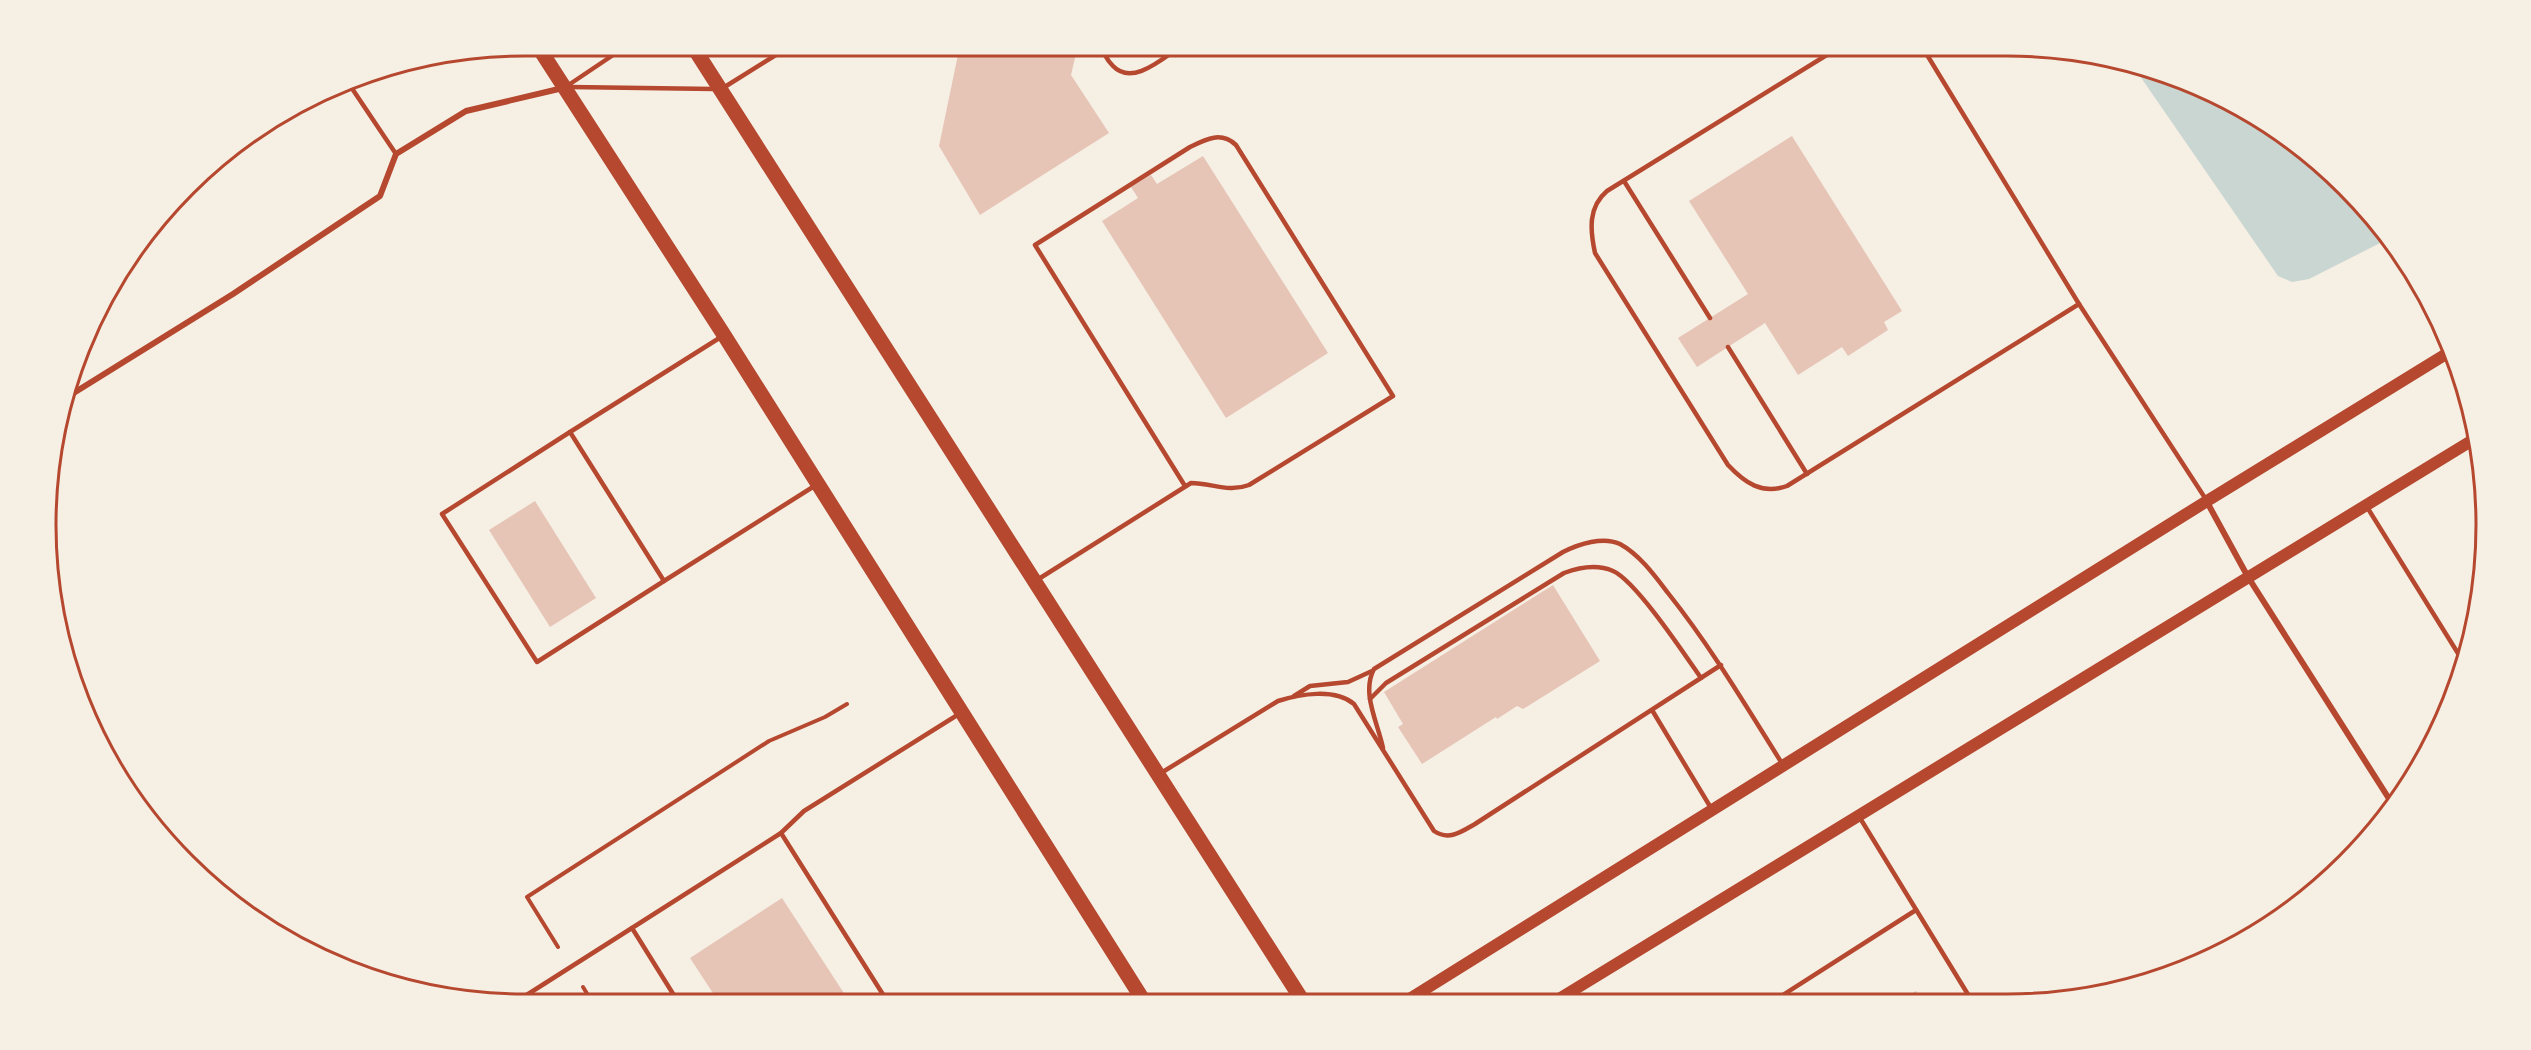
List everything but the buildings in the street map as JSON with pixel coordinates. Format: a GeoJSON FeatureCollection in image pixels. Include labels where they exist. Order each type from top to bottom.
{"type":"FeatureCollection","features":[{"type":"Feature","properties":{"kind":"main road"},"geometry":{"type":"LineString","coordinates":[[544,56],[724,335],[1139,994]]}},
{"type":"Feature","properties":{"kind":"main road"},"geometry":{"type":"LineString","coordinates":[[699,56],[1298,994]]}},
{"type":"Feature","properties":{"kind":"main road"},"geometry":{"type":"LineString","coordinates":[[1416,994],[2444,355]]}},
{"type":"Feature","properties":{"kind":"main road"},"geometry":{"type":"LineString","coordinates":[[1567,994],[2468,443]]}},
{"type":"Feature","properties":{"kind":"street"},"geometry":{"type":"LineString","coordinates":[[74,393],[233,294],[380,196],[396,154],[466,111],[564,87]]}},
{"type":"Feature","properties":{"kind":"street"},"geometry":{"type":"LineString","coordinates":[[2207,501],[2248,577],[2388,798]]}},
{"type":"Feature","properties":{"kind":"lane"},"geometry":{"type":"LineString","coordinates":[[564,87],[611,56]]}},
{"type":"Feature","properties":{"kind":"lane"},"geometry":{"type":"LineString","coordinates":[[564,87],[720,89],[774,56]]}},
{"type":"Feature","properties":{"kind":"lane"},"geometry":{"type":"LineString","coordinates":[[1105,56],[1120,72],[1126,74],[1138,72],[1165,56]]}},
{"type":"Feature","properties":{"kind":"lane"},"geometry":{"type":"LineString","coordinates":[[1825,56],[1624,181],[1598,199],[1593,210],[1591,223],[1595,253],[1737,475],[1758,488],[1778,489],[1808,474],[2079,304]]}},
{"type":"Feature","properties":{"kind":"lane"},"geometry":{"type":"LineString","coordinates":[[1928,56],[2079,304],[2207,501]]}},
{"type":"Feature","properties":{"kind":"lane"},"geometry":{"type":"LineString","coordinates":[[352,88],[396,154]]}},
{"type":"Feature","properties":{"kind":"lane"},"geometry":{"type":"LineString","coordinates":[[1034,581],[1185,486],[1196,483],[1237,489],[1249,485],[1393,396],[1236,145],[1224,137],[1210,138],[1190,147],[1035,245],[1185,486]]}},
{"type":"Feature","properties":{"kind":"lane"},"geometry":{"type":"LineString","coordinates":[[1624,181],[1710,318]]}},
{"type":"Feature","properties":{"kind":"lane"},"geometry":{"type":"LineString","coordinates":[[724,335],[442,514],[537,662],[818,484]]}},
{"type":"Feature","properties":{"kind":"lane"},"geometry":{"type":"LineString","coordinates":[[1728,347],[1808,474]]}},
{"type":"Feature","properties":{"kind":"lane"},"geometry":{"type":"LineString","coordinates":[[570,432],[664,581]]}},
{"type":"Feature","properties":{"kind":"lane"},"geometry":{"type":"LineString","coordinates":[[2366,505],[2458,653]]}},
{"type":"Feature","properties":{"kind":"lane"},"geometry":{"type":"LineString","coordinates":[[1158,775],[1268,707],[1293,697],[1310,686],[1348,682],[1374,669],[1563,552],[1589,542],[1604,541],[1618,543],[1632,552],[1650,570],[1699,631],[1783,765]]}},
{"type":"Feature","properties":{"kind":"lane"},"geometry":{"type":"LineString","coordinates":[[1370,699],[1386,683],[1564,573],[1587,567],[1606,568],[1623,577],[1676,641],[1701,678]]}},
{"type":"Feature","properties":{"kind":"lane"},"geometry":{"type":"LineString","coordinates":[[1293,697],[1323,695],[1345,697],[1354,704],[1434,831],[1449,837],[1465,830],[1721,665]]}},
{"type":"Feature","properties":{"kind":"lane"},"geometry":{"type":"LineString","coordinates":[[1374,669],[1369,678],[1370,699],[1384,753]]}},
{"type":"Feature","properties":{"kind":"lane"},"geometry":{"type":"LineString","coordinates":[[1652,710],[1712,809]]}},
{"type":"Feature","properties":{"kind":"lane"},"geometry":{"type":"LineString","coordinates":[[529,994],[781,833],[804,811],[961,712]]}},
{"type":"Feature","properties":{"kind":"lane"},"geometry":{"type":"LineString","coordinates":[[1858,816],[1968,994]]}},
{"type":"Feature","properties":{"kind":"lane"},"geometry":{"type":"LineString","coordinates":[[781,833],[883,994]]}},
{"type":"Feature","properties":{"kind":"lane"},"geometry":{"type":"LineString","coordinates":[[1785,994],[1916,910]]}},
{"type":"Feature","properties":{"kind":"lane"},"geometry":{"type":"LineString","coordinates":[[632,928],[673,994]]}},
{"type":"Feature","properties":{"kind":"path"},"geometry":{"type":"LineString","coordinates":[[587,994],[527,897],[769,741],[825,717],[847,704]]}},
{"type":"Feature","properties":{"kind":"shaded area"},"geometry":{"type":"Polygon","coordinates":[[[2139,74],[2186,91],[2214,104],[2267,135],[2316,172],[2359,215],[2381,243],[2309,279],[2292,282],[2278,276],[2139,74]]]}}]}
